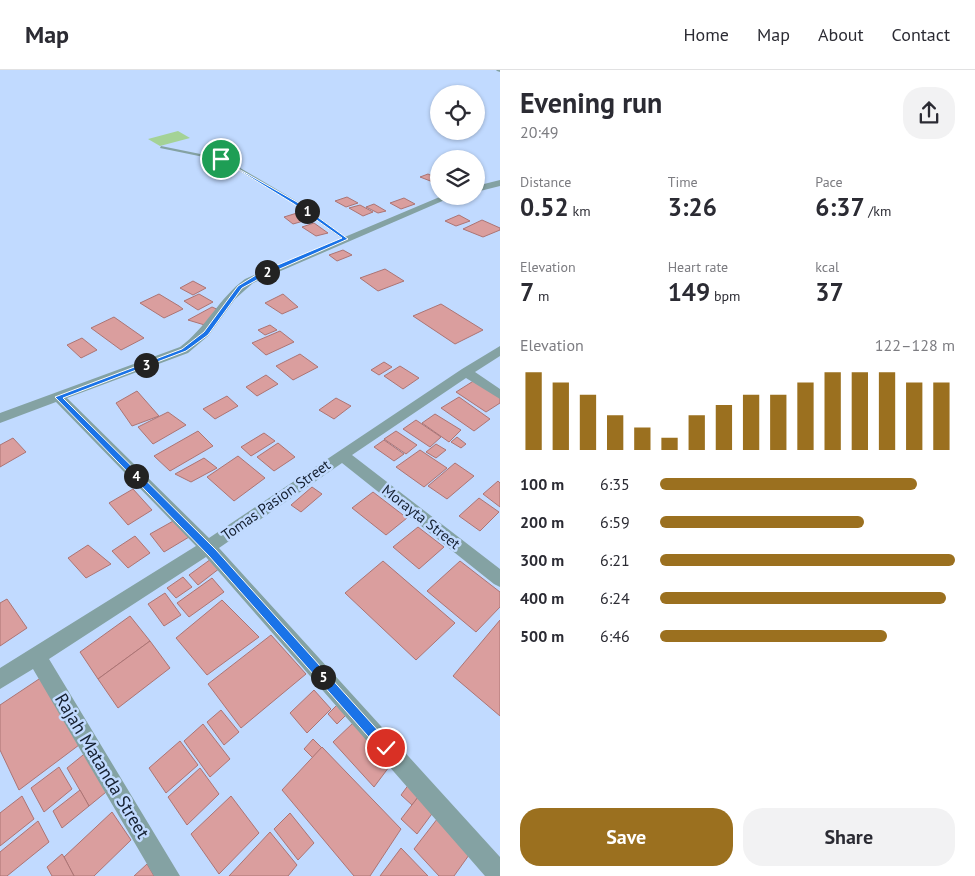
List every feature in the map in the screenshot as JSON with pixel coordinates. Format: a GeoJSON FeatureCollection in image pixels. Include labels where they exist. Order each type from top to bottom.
{"type":"FeatureCollection","features":[{"type":"Feature","properties":{"kind":"street"},"geometry":{"type":"LineString","coordinates":[[485,187],[500,183]]}},
{"type":"Feature","properties":{"kind":"street"},"geometry":{"type":"LineString","coordinates":[[0,418],[184,350],[206,334],[240,287],[264,273],[430,204]]}},
{"type":"Feature","properties":{"kind":"street","name":"Tomas Pasion Street"},"geometry":{"type":"LineString","coordinates":[[0,679],[207,548],[500,350]]}},
{"type":"Feature","properties":{"kind":"street"},"geometry":{"type":"LineString","coordinates":[[466,372],[500,395]]}},
{"type":"Feature","properties":{"kind":"street"},"geometry":{"type":"LineString","coordinates":[[58,397],[207,548],[495,869]]}},
{"type":"Feature","properties":{"kind":"street","name":"Morayta Street"},"geometry":{"type":"LineString","coordinates":[[342,455],[500,579]]}},
{"type":"Feature","properties":{"kind":"street","name":"Rajah Matanda Street"},"geometry":{"type":"LineString","coordinates":[[36,656],[168,876]]}},
{"type":"Feature","properties":{"kind":"lane"},"geometry":{"type":"LineString","coordinates":[[160,147],[224,160],[296,203],[346,239]]}},
{"type":"Feature","properties":{"kind":"green space"},"geometry":{"type":"Polygon","coordinates":[[[178,131],[190,138],[160,146],[148,139],[178,131]]]}},
{"type":"Feature","properties":{"kind":"building"},"geometry":{"type":"Polygon","coordinates":[[[428,174],[430,175],[430,181],[420,177],[428,174]]]}},
{"type":"Feature","properties":{"kind":"building"},"geometry":{"type":"Polygon","coordinates":[[[347,197],[358,203],[346,207],[335,201],[347,197]]]}},
{"type":"Feature","properties":{"kind":"building"},"geometry":{"type":"Polygon","coordinates":[[[404,198],[415,204],[401,209],[390,203],[404,198]]]}},
{"type":"Feature","properties":{"kind":"building"},"geometry":{"type":"Polygon","coordinates":[[[374,204],[386,211],[378,213],[366,207],[374,204]]]}},
{"type":"Feature","properties":{"kind":"building"},"geometry":{"type":"Polygon","coordinates":[[[360,205],[373,212],[363,216],[349,208],[360,205]]]}},
{"type":"Feature","properties":{"kind":"building"},"geometry":{"type":"Polygon","coordinates":[[[297,213],[307,220],[293,224],[284,217],[297,213]]]}},
{"type":"Feature","properties":{"kind":"building"},"geometry":{"type":"Polygon","coordinates":[[[459,215],[470,221],[456,226],[445,221],[459,215]]]}},
{"type":"Feature","properties":{"kind":"building"},"geometry":{"type":"Polygon","coordinates":[[[482,220],[500,228],[500,230],[483,237],[463,229],[482,220]]]}},
{"type":"Feature","properties":{"kind":"building"},"geometry":{"type":"Polygon","coordinates":[[[314,223],[328,233],[316,236],[302,227],[314,223]]]}},
{"type":"Feature","properties":{"kind":"building"},"geometry":{"type":"Polygon","coordinates":[[[343,250],[352,255],[337,261],[329,255],[343,250]]]}},
{"type":"Feature","properties":{"kind":"building"},"geometry":{"type":"Polygon","coordinates":[[[385,269],[404,281],[378,291],[360,278],[385,269]]]}},
{"type":"Feature","properties":{"kind":"building"},"geometry":{"type":"Polygon","coordinates":[[[193,281],[206,288],[193,295],[180,288],[193,281]]]}},
{"type":"Feature","properties":{"kind":"building"},"geometry":{"type":"Polygon","coordinates":[[[159,294],[183,309],[164,318],[140,303],[159,294]]]}},
{"type":"Feature","properties":{"kind":"building"},"geometry":{"type":"Polygon","coordinates":[[[199,294],[213,302],[198,310],[184,301],[199,294]]]}},
{"type":"Feature","properties":{"kind":"building"},"geometry":{"type":"Polygon","coordinates":[[[283,294],[298,307],[282,314],[265,303],[283,294]]]}},
{"type":"Feature","properties":{"kind":"building"},"geometry":{"type":"Polygon","coordinates":[[[441,304],[483,330],[455,344],[413,316],[441,304]]]}},
{"type":"Feature","properties":{"kind":"building"},"geometry":{"type":"Polygon","coordinates":[[[212,307],[221,311],[208,326],[188,320],[212,307]]]}},
{"type":"Feature","properties":{"kind":"building"},"geometry":{"type":"Polygon","coordinates":[[[114,317],[144,338],[121,350],[91,328],[114,317]]]}},
{"type":"Feature","properties":{"kind":"building"},"geometry":{"type":"Polygon","coordinates":[[[270,325],[277,330],[265,335],[258,330],[270,325]]]}},
{"type":"Feature","properties":{"kind":"building"},"geometry":{"type":"Polygon","coordinates":[[[280,331],[294,342],[266,355],[252,343],[280,331]]]}},
{"type":"Feature","properties":{"kind":"building"},"geometry":{"type":"Polygon","coordinates":[[[82,338],[97,350],[81,358],[67,345],[82,338]]]}},
{"type":"Feature","properties":{"kind":"building"},"geometry":{"type":"Polygon","coordinates":[[[300,354],[318,367],[293,380],[276,366],[300,354]]]}},
{"type":"Feature","properties":{"kind":"building"},"geometry":{"type":"Polygon","coordinates":[[[384,362],[392,367],[379,375],[371,370],[384,362]]]}},
{"type":"Feature","properties":{"kind":"building"},"geometry":{"type":"Polygon","coordinates":[[[400,366],[419,378],[403,389],[384,376],[400,366]]]}},
{"type":"Feature","properties":{"kind":"building"},"geometry":{"type":"Polygon","coordinates":[[[266,375],[278,384],[257,396],[246,387],[266,375]]]}},
{"type":"Feature","properties":{"kind":"building"},"geometry":{"type":"Polygon","coordinates":[[[475,380],[500,397],[500,403],[486,412],[456,392],[475,380]]]}},
{"type":"Feature","properties":{"kind":"building"},"geometry":{"type":"Polygon","coordinates":[[[137,391],[159,416],[132,426],[116,403],[137,391]]]}},
{"type":"Feature","properties":{"kind":"building"},"geometry":{"type":"Polygon","coordinates":[[[227,396],[238,406],[215,419],[203,409],[227,396]]]}},
{"type":"Feature","properties":{"kind":"building"},"geometry":{"type":"Polygon","coordinates":[[[459,397],[490,419],[474,431],[441,408],[459,397]]]}},
{"type":"Feature","properties":{"kind":"building"},"geometry":{"type":"Polygon","coordinates":[[[336,398],[351,406],[334,419],[319,410],[336,398]]]}},
{"type":"Feature","properties":{"kind":"building"},"geometry":{"type":"Polygon","coordinates":[[[168,412],[186,425],[153,444],[138,427],[168,412]]]}},
{"type":"Feature","properties":{"kind":"building"},"geometry":{"type":"Polygon","coordinates":[[[435,414],[461,430],[449,442],[422,423],[435,414]]]}},
{"type":"Feature","properties":{"kind":"building"},"geometry":{"type":"Polygon","coordinates":[[[416,420],[441,437],[430,447],[403,429],[416,420]]]}},
{"type":"Feature","properties":{"kind":"building"},"geometry":{"type":"Polygon","coordinates":[[[198,431],[213,446],[170,471],[154,456],[198,431]]]}},
{"type":"Feature","properties":{"kind":"building"},"geometry":{"type":"Polygon","coordinates":[[[396,431],[417,445],[406,454],[384,439],[396,431]]]}},
{"type":"Feature","properties":{"kind":"building"},"geometry":{"type":"Polygon","coordinates":[[[264,433],[275,441],[251,456],[241,447],[264,433]]]}},
{"type":"Feature","properties":{"kind":"building"},"geometry":{"type":"Polygon","coordinates":[[[457,437],[466,444],[461,448],[451,442],[457,437]]]}},
{"type":"Feature","properties":{"kind":"building"},"geometry":{"type":"Polygon","coordinates":[[[13,438],[26,452],[0,467],[0,445],[13,438]]]}},
{"type":"Feature","properties":{"kind":"building"},"geometry":{"type":"Polygon","coordinates":[[[384,440],[404,454],[394,461],[374,447],[384,440]]]}},
{"type":"Feature","properties":{"kind":"building"},"geometry":{"type":"Polygon","coordinates":[[[278,443],[295,457],[274,471],[257,457],[278,443]]]}},
{"type":"Feature","properties":{"kind":"building"},"geometry":{"type":"Polygon","coordinates":[[[436,444],[446,450],[436,458],[426,452],[436,444]]]}},
{"type":"Feature","properties":{"kind":"building"},"geometry":{"type":"Polygon","coordinates":[[[420,450],[447,468],[424,487],[396,467],[420,450]]]}},
{"type":"Feature","properties":{"kind":"building"},"geometry":{"type":"Polygon","coordinates":[[[238,456],[265,478],[234,501],[207,477],[238,456]]]}},
{"type":"Feature","properties":{"kind":"building"},"geometry":{"type":"Polygon","coordinates":[[[204,458],[217,468],[191,482],[175,474],[204,458]]]}},
{"type":"Feature","properties":{"kind":"building"},"geometry":{"type":"Polygon","coordinates":[[[455,463],[474,476],[447,499],[428,486],[455,463]]]}},
{"type":"Feature","properties":{"kind":"building"},"geometry":{"type":"Polygon","coordinates":[[[498,481],[500,483],[500,507],[483,494],[498,481]]]}},
{"type":"Feature","properties":{"kind":"building"},"geometry":{"type":"Polygon","coordinates":[[[312,487],[322,494],[301,512],[291,505],[312,487]]]}},
{"type":"Feature","properties":{"kind":"building"},"geometry":{"type":"Polygon","coordinates":[[[133,489],[152,510],[128,525],[109,503],[133,489]]]}},
{"type":"Feature","properties":{"kind":"building"},"geometry":{"type":"Polygon","coordinates":[[[373,492],[407,518],[386,535],[352,508],[373,492]]]}},
{"type":"Feature","properties":{"kind":"building"},"geometry":{"type":"Polygon","coordinates":[[[479,498],[499,512],[480,531],[459,516],[479,498]]]}},
{"type":"Feature","properties":{"kind":"building"},"geometry":{"type":"Polygon","coordinates":[[[175,520],[189,537],[164,552],[150,534],[175,520]]]}},
{"type":"Feature","properties":{"kind":"building"},"geometry":{"type":"Polygon","coordinates":[[[418,527],[444,547],[419,569],[393,547],[418,527]]]}},
{"type":"Feature","properties":{"kind":"building"},"geometry":{"type":"Polygon","coordinates":[[[135,536],[150,553],[128,568],[112,551],[135,536]]]}},
{"type":"Feature","properties":{"kind":"building"},"geometry":{"type":"Polygon","coordinates":[[[88,545],[111,564],[86,578],[68,558],[88,545]]]}},
{"type":"Feature","properties":{"kind":"building"},"geometry":{"type":"Polygon","coordinates":[[[211,559],[220,568],[198,585],[189,575],[211,559]]]}},
{"type":"Feature","properties":{"kind":"building"},"geometry":{"type":"Polygon","coordinates":[[[383,561],[455,623],[416,660],[345,593],[383,561]]]}},
{"type":"Feature","properties":{"kind":"building"},"geometry":{"type":"Polygon","coordinates":[[[460,561],[500,592],[500,607],[476,632],[427,591],[460,561]]]}},
{"type":"Feature","properties":{"kind":"building"},"geometry":{"type":"Polygon","coordinates":[[[183,577],[192,587],[176,598],[167,588],[183,577]]]}},
{"type":"Feature","properties":{"kind":"building"},"geometry":{"type":"Polygon","coordinates":[[[212,578],[224,592],[189,617],[177,603],[212,578]]]}},
{"type":"Feature","properties":{"kind":"building"},"geometry":{"type":"Polygon","coordinates":[[[165,593],[181,615],[164,626],[148,604],[165,593]]]}},
{"type":"Feature","properties":{"kind":"building"},"geometry":{"type":"Polygon","coordinates":[[[7,599],[27,628],[0,646],[0,603],[7,599]]]}},
{"type":"Feature","properties":{"kind":"building"},"geometry":{"type":"Polygon","coordinates":[[[222,600],[259,637],[207,675],[176,638],[222,600]]]}},
{"type":"Feature","properties":{"kind":"building"},"geometry":{"type":"Polygon","coordinates":[[[130,616],[150,641],[98,679],[80,652],[130,616]]]}},
{"type":"Feature","properties":{"kind":"building"},"geometry":{"type":"Polygon","coordinates":[[[500,620],[500,716],[453,676],[500,620]]]}},
{"type":"Feature","properties":{"kind":"building"},"geometry":{"type":"Polygon","coordinates":[[[271,635],[306,674],[241,728],[208,684],[271,635]]]}},
{"type":"Feature","properties":{"kind":"building"},"geometry":{"type":"Polygon","coordinates":[[[150,641],[170,668],[118,708],[98,679],[150,641]]]}},
{"type":"Feature","properties":{"kind":"building"},"geometry":{"type":"Polygon","coordinates":[[[45,675],[83,742],[19,790],[0,750],[0,705],[45,675]]]}},
{"type":"Feature","properties":{"kind":"building"},"geometry":{"type":"Polygon","coordinates":[[[314,690],[331,709],[307,733],[290,713],[314,690]]]}},
{"type":"Feature","properties":{"kind":"building"},"geometry":{"type":"Polygon","coordinates":[[[338,704],[347,714],[337,724],[328,714],[338,704]]]}},
{"type":"Feature","properties":{"kind":"building"},"geometry":{"type":"Polygon","coordinates":[[[221,710],[239,732],[224,745],[207,722],[221,710]]]}},
{"type":"Feature","properties":{"kind":"building"},"geometry":{"type":"Polygon","coordinates":[[[353,723],[392,763],[374,787],[333,742],[353,723]]]}},
{"type":"Feature","properties":{"kind":"building"},"geometry":{"type":"Polygon","coordinates":[[[203,724],[230,759],[210,777],[184,741],[203,724]]]}},
{"type":"Feature","properties":{"kind":"building"},"geometry":{"type":"Polygon","coordinates":[[[313,739],[322,748],[313,758],[304,749],[313,739]]]}},
{"type":"Feature","properties":{"kind":"building"},"geometry":{"type":"Polygon","coordinates":[[[180,741],[198,765],[166,793],[149,768],[180,741]]]}},
{"type":"Feature","properties":{"kind":"building"},"geometry":{"type":"Polygon","coordinates":[[[322,747],[401,829],[370,876],[354,876],[282,790],[322,747]]]}},
{"type":"Feature","properties":{"kind":"building"},"geometry":{"type":"Polygon","coordinates":[[[88,751],[111,788],[89,806],[67,768],[88,751]]]}},
{"type":"Feature","properties":{"kind":"building"},"geometry":{"type":"Polygon","coordinates":[[[59,767],[72,789],[44,812],[31,788],[59,767]]]}},
{"type":"Feature","properties":{"kind":"building"},"geometry":{"type":"Polygon","coordinates":[[[200,768],[219,794],[187,825],[168,797],[200,768]]]}},
{"type":"Feature","properties":{"kind":"building"},"geometry":{"type":"Polygon","coordinates":[[[412,780],[422,792],[412,805],[401,795],[412,780]]]}},
{"type":"Feature","properties":{"kind":"building"},"geometry":{"type":"Polygon","coordinates":[[[80,790],[89,806],[62,828],[53,811],[80,790]]]}},
{"type":"Feature","properties":{"kind":"building"},"geometry":{"type":"Polygon","coordinates":[[[422,792],[437,807],[417,834],[401,819],[422,792]]]}},
{"type":"Feature","properties":{"kind":"building"},"geometry":{"type":"Polygon","coordinates":[[[22,796],[34,819],[0,846],[0,813],[22,796]]]}},
{"type":"Feature","properties":{"kind":"building"},"geometry":{"type":"Polygon","coordinates":[[[231,796],[259,833],[219,874],[191,834],[231,796]]]}},
{"type":"Feature","properties":{"kind":"building"},"geometry":{"type":"Polygon","coordinates":[[[112,812],[131,840],[94,876],[74,876],[64,857],[112,812]]]}},
{"type":"Feature","properties":{"kind":"building"},"geometry":{"type":"Polygon","coordinates":[[[290,813],[314,843],[298,860],[274,829],[290,813]]]}},
{"type":"Feature","properties":{"kind":"building"},"geometry":{"type":"Polygon","coordinates":[[[441,814],[474,848],[454,876],[439,876],[414,849],[441,814]]]}},
{"type":"Feature","properties":{"kind":"building"},"geometry":{"type":"Polygon","coordinates":[[[38,821],[49,842],[7,876],[0,876],[0,852],[38,821]]]}},
{"type":"Feature","properties":{"kind":"building"},"geometry":{"type":"Polygon","coordinates":[[[270,832],[297,865],[288,876],[229,876],[270,832]]]}},
{"type":"Feature","properties":{"kind":"building"},"geometry":{"type":"Polygon","coordinates":[[[401,848],[428,876],[380,876],[401,848]]]}},
{"type":"Feature","properties":{"kind":"building"},"geometry":{"type":"Polygon","coordinates":[[[62,854],[74,876],[52,876],[47,867],[62,854]]]}},
{"type":"Feature","properties":{"kind":"building"},"geometry":{"type":"Polygon","coordinates":[[[147,864],[154,876],[134,876],[147,864]]]}},
{"type":"Feature","properties":{"kind":"route"},"geometry":{"type":"LineString","coordinates":[[221,159],[296,203],[346,239],[264,273],[240,287],[233,294],[206,334],[184,350],[58,397],[213,553],[386,748]]}}]}
